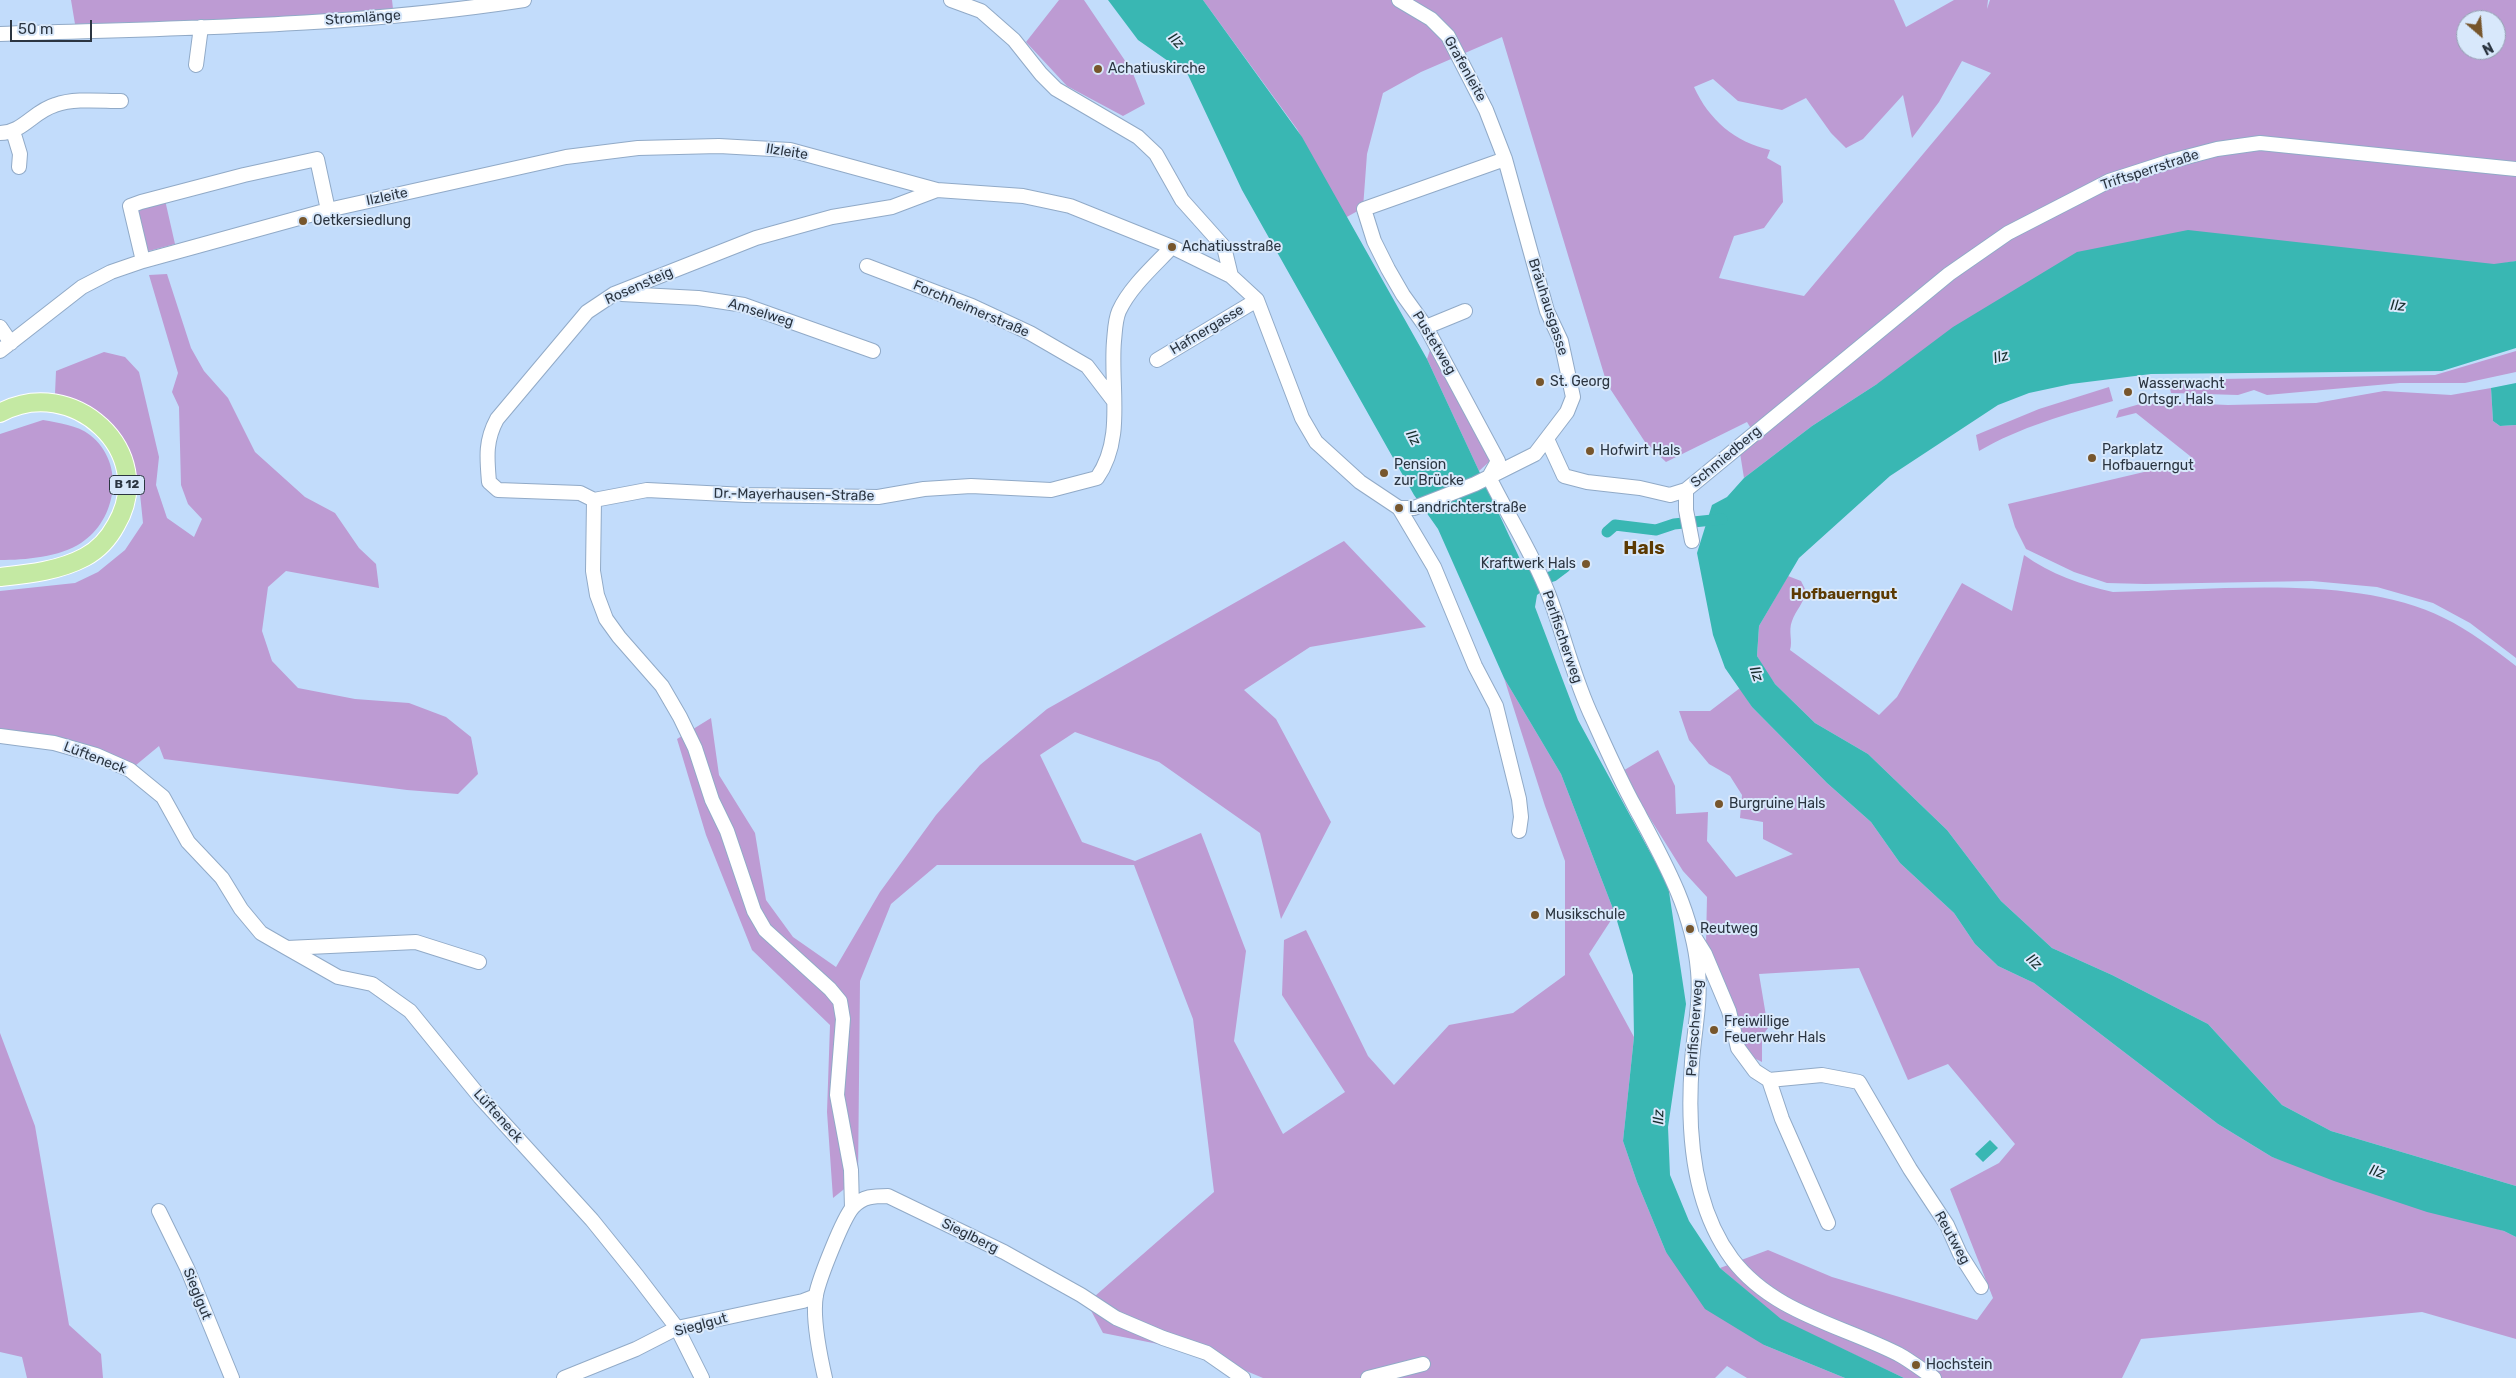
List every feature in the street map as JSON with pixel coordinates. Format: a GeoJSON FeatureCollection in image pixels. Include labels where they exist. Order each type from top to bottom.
{"type":"FeatureCollection","features":[{"type":"Feature","properties":{"kind":"main road","name":"B 12"},"geometry":{"type":"LineString","coordinates":[[0,413],[34,402],[48,402],[75,408],[96,422],[115,444],[124,463],[127,491],[120,519],[102,544],[87,556],[57,568],[0,577]]}},
{"type":"Feature","properties":{"kind":"street","name":"Stromlänge"},"geometry":{"type":"LineString","coordinates":[[0,34],[202,27],[403,15],[524,0]]}},
{"type":"Feature","properties":{"kind":"street"},"geometry":{"type":"LineString","coordinates":[[951,0],[981,11],[1014,40],[1041,74],[1056,89],[1138,137],[1156,154],[1182,200],[1224,247],[1231,276],[1257,300],[1302,418],[1316,442],[1360,482],[1400,508],[1434,567],[1475,666],[1496,706],[1519,799],[1521,817],[1519,831]]}},
{"type":"Feature","properties":{"kind":"street","name":"Grafenleite"},"geometry":{"type":"LineString","coordinates":[[1399,0],[1431,19],[1448,36],[1486,110],[1505,159]]}},
{"type":"Feature","properties":{"kind":"street"},"geometry":{"type":"LineString","coordinates":[[196,65],[202,27]]}},
{"type":"Feature","properties":{"kind":"street"},"geometry":{"type":"LineString","coordinates":[[19,167],[20,154],[7,132],[44,109],[56,104],[121,101]]}},
{"type":"Feature","properties":{"kind":"street","name":"Triftsperrstraße"},"geometry":{"type":"LineString","coordinates":[[1816,384],[1949,274],[2008,233],[2109,181],[2171,161],[2217,149],[2260,143],[2516,169]]}},
{"type":"Feature","properties":{"kind":"street","name":"Ilzleite"},"geometry":{"type":"LineString","coordinates":[[0,326],[5,347],[82,287],[111,272],[142,261],[328,210],[566,157],[638,148],[719,146],[790,150],[937,190],[1048,200],[1095,215],[1172,247],[1231,276]]}},
{"type":"Feature","properties":{"kind":"street"},"geometry":{"type":"LineString","coordinates":[[142,261],[130,206],[141,202],[244,175],[317,159],[328,210]]}},
{"type":"Feature","properties":{"kind":"street","name":"Pustetweg"},"geometry":{"type":"LineString","coordinates":[[1489,477],[1498,461],[1426,327],[1402,295],[1388,269],[1374,241],[1364,209],[1505,159]]}},
{"type":"Feature","properties":{"kind":"street","name":"Bräuhausgasse"},"geometry":{"type":"LineString","coordinates":[[1400,508],[1414,508],[1489,477],[1535,454],[1567,412],[1573,397],[1561,341],[1546,311],[1505,159]]}},
{"type":"Feature","properties":{"kind":"street","name":"Rosensteig"},"geometry":{"type":"LineString","coordinates":[[594,500],[580,493],[498,490],[489,482],[486,451],[490,433],[497,419],[587,312],[614,294],[756,238],[832,217],[892,207],[937,190]]}},
{"type":"Feature","properties":{"kind":"street","name":"Dr.-Mayerhausen-Straße"},"geometry":{"type":"LineString","coordinates":[[594,500],[647,490],[746,495],[878,497],[924,489],[962,487],[1051,490],[1097,478],[1107,464],[1114,436],[1113,352],[1119,311],[1139,282],[1172,247]]}},
{"type":"Feature","properties":{"kind":"street","name":"Forchheimerstraße"},"geometry":{"type":"LineString","coordinates":[[867,266],[972,306],[1030,333],[1087,366],[1113,400]]}},
{"type":"Feature","properties":{"kind":"street","name":"Amselweg"},"geometry":{"type":"LineString","coordinates":[[614,294],[689,297],[744,305],[873,351]]}},
{"type":"Feature","properties":{"kind":"street","name":"Hafnergasse"},"geometry":{"type":"LineString","coordinates":[[1157,360],[1257,300]]}},
{"type":"Feature","properties":{"kind":"street"},"geometry":{"type":"LineString","coordinates":[[1426,327],[1465,311]]}},
{"type":"Feature","properties":{"kind":"street","name":"Schmiedberg"},"geometry":{"type":"LineString","coordinates":[[1547,439],[1564,476],[1587,482],[1640,488],[1670,495],[1686,490],[1816,384]]}},
{"type":"Feature","properties":{"kind":"street","name":"Perlfischerweg"},"geometry":{"type":"LineString","coordinates":[[1489,477],[1537,568],[1548,594],[1569,663],[1591,716],[1633,804],[1667,864],[1686,913],[1698,968],[1699,994],[1692,1065],[1690,1124],[1697,1174],[1717,1234],[1743,1273],[1769,1295],[1801,1313],[1898,1354],[1934,1378]]}},
{"type":"Feature","properties":{"kind":"street"},"geometry":{"type":"LineString","coordinates":[[1686,490],[1686,510],[1691,535]]}},
{"type":"Feature","properties":{"kind":"street"},"geometry":{"type":"LineString","coordinates":[[594,500],[593,571],[596,595],[606,619],[618,637],[662,686],[680,717],[695,748],[712,800],[727,831],[754,911],[765,930],[830,989],[840,1001],[844,1020],[837,1095],[851,1170],[852,1208],[830,1254],[816,1296],[819,1348],[825,1378]]}},
{"type":"Feature","properties":{"kind":"street","name":"Lüfteneck"},"geometry":{"type":"LineString","coordinates":[[0,736],[54,743],[96,755],[130,770],[163,797],[188,842],[222,878],[241,909],[261,932],[338,977],[372,984],[410,1011],[480,1097],[592,1220],[677,1328],[702,1378]]}},
{"type":"Feature","properties":{"kind":"street"},"geometry":{"type":"LineString","coordinates":[[1690,929],[1713,971],[1729,1011],[1738,1048],[1754,1071],[1769,1080],[1782,1120],[1828,1223]]}},
{"type":"Feature","properties":{"kind":"street"},"geometry":{"type":"LineString","coordinates":[[287,948],[416,942],[479,962]]}},
{"type":"Feature","properties":{"kind":"street","name":"Reutweg"},"geometry":{"type":"LineString","coordinates":[[1769,1080],[1822,1075],[1859,1082],[1910,1169],[1947,1225],[1960,1254],[1981,1287]]}},
{"type":"Feature","properties":{"kind":"street","name":"Sieglberg"},"geometry":{"type":"LineString","coordinates":[[852,1208],[872,1195],[888,1196],[1004,1252],[1081,1295],[1116,1318],[1163,1338],[1207,1353],[1244,1378]]}},
{"type":"Feature","properties":{"kind":"street","name":"Sieglgut"},"geometry":{"type":"LineString","coordinates":[[159,1211],[187,1268],[232,1378]]}},
{"type":"Feature","properties":{"kind":"street","name":"Sieglgut"},"geometry":{"type":"LineString","coordinates":[[564,1378],[636,1349],[677,1328],[803,1301],[816,1296]]}},
{"type":"Feature","properties":{"kind":"street"},"geometry":{"type":"LineString","coordinates":[[1368,1378],[1423,1364]]}},
{"type":"Feature","properties":{"kind":"shaded area"},"geometry":{"type":"Polygon","coordinates":[[[71,0],[392,0],[393,9],[314,17],[75,24],[71,0]]]}},
{"type":"Feature","properties":{"kind":"shaded area"},"geometry":{"type":"Polygon","coordinates":[[[1059,0],[1084,0],[1132,71],[1145,104],[1123,116],[1067,86],[1026,42],[1059,0]]]}},
{"type":"Feature","properties":{"kind":"shaded area"},"geometry":{"type":"Polygon","coordinates":[[[1203,0],[1894,0],[1906,27],[1954,0],[1988,0],[1987,9],[1990,0],[2516,0],[2516,261],[1877,384],[1812,426],[1744,478],[1740,453],[1758,440],[1747,422],[1666,462],[1645,442],[1607,384],[1502,37],[1421,72],[1383,93],[1367,154],[1363,208],[1345,218],[1297,129],[1203,0]],[[1962,61],[1939,102],[1912,138],[1903,95],[1863,139],[1846,148],[1831,133],[1806,98],[1782,110],[1738,101],[1713,79],[1694,87],[1707,110],[1715,119],[1745,141],[1770,150],[1767,158],[1781,166],[1783,202],[1764,228],[1734,236],[1719,278],[1804,296],[1991,73],[1962,61]]]}},
{"type":"Feature","properties":{"kind":"shaded area"},"geometry":{"type":"Polygon","coordinates":[[[165,200],[175,244],[145,252],[134,207],[165,200]]]}},
{"type":"Feature","properties":{"kind":"shaded area"},"geometry":{"type":"Polygon","coordinates":[[[167,274],[191,348],[204,371],[228,398],[255,452],[305,497],[335,513],[359,548],[376,564],[379,588],[286,571],[268,587],[262,631],[272,661],[298,688],[355,699],[409,703],[446,717],[471,737],[478,774],[458,794],[407,790],[164,759],[159,746],[130,770],[96,755],[0,736],[0,591],[75,583],[98,572],[125,550],[143,523],[139,484],[128,451],[97,413],[73,400],[55,394],[56,371],[104,352],[125,357],[139,372],[159,457],[156,485],[167,518],[194,537],[202,519],[188,504],[181,485],[179,407],[172,392],[178,373],[149,275],[167,274]]]}},
{"type":"Feature","properties":{"kind":"shaded area"},"geometry":{"type":"Polygon","coordinates":[[[1433,341],[1490,461],[1479,471],[1427,359],[1433,341]]]}},
{"type":"Feature","properties":{"kind":"shaded area"},"geometry":{"type":"Polygon","coordinates":[[[2516,351],[2516,372],[2465,383],[2400,383],[2267,395],[2254,390],[2238,395],[2171,393],[2168,380],[2435,375],[2516,351]]]}},
{"type":"Feature","properties":{"kind":"shaded area"},"geometry":{"type":"Polygon","coordinates":[[[2109,387],[2113,401],[2027,428],[1979,451],[1976,435],[2039,409],[2109,387]]]}},
{"type":"Feature","properties":{"kind":"shaded area"},"geometry":{"type":"Polygon","coordinates":[[[2491,388],[2493,421],[2500,426],[2516,425],[2516,658],[2470,623],[2433,603],[2377,587],[2312,581],[2107,583],[2074,572],[2026,549],[2015,527],[2008,504],[2195,460],[2136,413],[2116,418],[2119,410],[2140,404],[2316,403],[2384,391],[2451,395],[2491,388]]]}},
{"type":"Feature","properties":{"kind":"shaded area"},"geometry":{"type":"Polygon","coordinates":[[[43,420],[79,429],[90,435],[101,447],[109,460],[112,475],[112,491],[109,506],[103,520],[93,533],[73,548],[42,557],[0,560],[0,434],[43,420]]]}},
{"type":"Feature","properties":{"kind":"shaded area"},"geometry":{"type":"Polygon","coordinates":[[[1344,541],[1426,627],[1310,647],[1244,690],[1276,719],[1331,822],[1281,919],[1260,833],[1159,762],[1075,732],[1040,755],[1082,842],[1135,861],[1201,833],[1246,951],[1234,1041],[1283,1134],[1345,1092],[1282,995],[1284,940],[1306,930],[1368,1056],[1394,1085],[1449,1025],[1513,1013],[1565,975],[1565,861],[1545,806],[1504,678],[1561,774],[1615,914],[1589,954],[1634,1037],[1623,1141],[1637,1182],[1666,1252],[1764,1345],[1845,1378],[1747,1378],[1727,1366],[1715,1378],[1263,1378],[1203,1353],[1103,1333],[1087,1303],[1214,1192],[1193,1019],[1134,865],[937,865],[891,904],[860,981],[858,1178],[833,1198],[827,1112],[830,1025],[752,950],[706,835],[677,739],[711,718],[719,775],[755,833],[766,900],[793,937],[836,967],[880,892],[936,815],[980,765],[1047,709],[1344,541]]]}},
{"type":"Feature","properties":{"kind":"shaded area"},"geometry":{"type":"Polygon","coordinates":[[[2024,555],[2045,568],[2067,578],[2113,592],[2282,588],[2326,590],[2368,595],[2408,604],[2453,623],[2472,634],[2516,666],[2516,1186],[2331,1131],[2282,1105],[2208,1024],[2112,975],[2052,948],[2001,901],[1947,830],[1868,754],[1815,723],[1775,684],[1757,656],[1759,626],[1788,576],[1801,581],[1806,591],[1791,625],[1790,650],[1879,715],[1897,697],[1962,583],[2012,611],[2024,555]]]}},
{"type":"Feature","properties":{"kind":"shaded area"},"geometry":{"type":"Polygon","coordinates":[[[1740,688],[1752,707],[1827,783],[1871,822],[1900,863],[1954,913],[1975,944],[1998,966],[2034,983],[2218,1124],[2272,1157],[2504,1231],[2516,1237],[2516,1339],[2422,1312],[2141,1339],[2122,1378],[1904,1378],[1781,1320],[1720,1268],[1768,1250],[1832,1277],[1977,1320],[1993,1298],[1950,1189],[1999,1163],[2015,1144],[1948,1064],[1908,1080],[1859,968],[1759,974],[1768,1028],[1762,1036],[1762,1062],[1744,1053],[1706,943],[1707,897],[1683,871],[1621,772],[1658,750],[1675,786],[1676,814],[1708,812],[1707,841],[1736,877],[1793,854],[1763,839],[1763,822],[1740,818],[1742,795],[1730,776],[1709,764],[1689,740],[1679,711],[1710,711],[1740,688]]]}},
{"type":"Feature","properties":{"kind":"shaded area"},"geometry":{"type":"Polygon","coordinates":[[[0,1033],[35,1126],[69,1325],[101,1354],[103,1378],[27,1378],[22,1357],[0,1352],[0,1033]]]}},
{"type":"Feature","properties":{"kind":"water","name":"Ilz"},"geometry":{"type":"Polygon","coordinates":[[[1108,0],[1203,0],[1302,137],[1427,359],[1525,570],[1536,570],[1545,589],[1537,595],[1535,607],[1578,720],[1668,885],[1686,1004],[1668,1127],[1670,1175],[1689,1221],[1720,1268],[1781,1319],[1904,1378],[1845,1378],[1764,1345],[1705,1309],[1666,1252],[1637,1182],[1623,1141],[1634,1037],[1633,975],[1615,914],[1561,774],[1504,678],[1438,529],[1414,495],[1242,190],[1188,75],[1138,40],[1108,0]]]}},
{"type":"Feature","properties":{"kind":"water","name":"Ilz"},"geometry":{"type":"Polygon","coordinates":[[[2188,230],[2494,264],[2516,261],[2516,348],[2442,371],[2151,374],[2071,384],[2029,393],[1998,405],[1890,476],[1799,558],[1759,626],[1757,656],[1775,684],[1815,723],[1868,754],[1947,830],[2001,901],[2052,948],[2112,975],[2208,1024],[2282,1105],[2331,1131],[2516,1186],[2516,1237],[2504,1231],[2427,1212],[2334,1181],[2272,1157],[2218,1124],[2034,983],[1998,966],[1975,944],[1954,913],[1900,863],[1871,822],[1827,783],[1752,707],[1725,668],[1713,635],[1697,553],[1712,505],[1727,497],[1744,478],[1812,426],[1877,384],[1953,327],[2077,252],[2188,230]]]}},
{"type":"Feature","properties":{"kind":"water"},"geometry":{"type":"Polygon","coordinates":[[[2516,383],[2516,425],[2500,426],[2493,421],[2491,388],[2516,383]]]}},
{"type":"Feature","properties":{"kind":"water"},"geometry":{"type":"Polygon","coordinates":[[[1990,1140],[1998,1148],[1983,1162],[1975,1154],[1990,1140]]]}},
{"type":"Feature","properties":{"kind":"waterway"},"geometry":{"type":"LineString","coordinates":[[1607,532],[1615,525],[1656,530],[1674,524],[1722,519]]}},
{"type":"Feature","properties":{"kind":"waterway"},"geometry":{"type":"LineString","coordinates":[[1536,581],[1553,576],[1565,567]]}},
{"type":"Feature","properties":{"kind":"place","name":"Achatiuskirche"},"geometry":{"type":"Point","coordinates":[1098,69]}},
{"type":"Feature","properties":{"kind":"place","name":"Oetkersiedlung"},"geometry":{"type":"Point","coordinates":[303,221]}},
{"type":"Feature","properties":{"kind":"place","name":"Achatiusstraße"},"geometry":{"type":"Point","coordinates":[1172,247]}},
{"type":"Feature","properties":{"kind":"place","name":"St. Georg"},"geometry":{"type":"Point","coordinates":[1540,382]}},
{"type":"Feature","properties":{"kind":"place","name":"Wasserwacht Ortsgr. Hals"},"geometry":{"type":"Point","coordinates":[2128,392]}},
{"type":"Feature","properties":{"kind":"place","name":"Hofwirt Hals"},"geometry":{"type":"Point","coordinates":[1590,451]}},
{"type":"Feature","properties":{"kind":"place","name":"Parkplatz Hofbauerngut"},"geometry":{"type":"Point","coordinates":[2092,458]}},
{"type":"Feature","properties":{"kind":"place","name":"Pension zur Brücke"},"geometry":{"type":"Point","coordinates":[1384,473]}},
{"type":"Feature","properties":{"kind":"place","name":"Landrichterstraße"},"geometry":{"type":"Point","coordinates":[1399,508]}},
{"type":"Feature","properties":{"kind":"place","name":"Kraftwerk Hals"},"geometry":{"type":"Point","coordinates":[1586,564]}},
{"type":"Feature","properties":{"kind":"place","name":"Burgruine Hals"},"geometry":{"type":"Point","coordinates":[1719,804]}},
{"type":"Feature","properties":{"kind":"place","name":"Musikschule"},"geometry":{"type":"Point","coordinates":[1535,915]}},
{"type":"Feature","properties":{"kind":"place","name":"Reutweg"},"geometry":{"type":"Point","coordinates":[1690,929]}},
{"type":"Feature","properties":{"kind":"place","name":"Freiwillige Feuerwehr Hals"},"geometry":{"type":"Point","coordinates":[1714,1030]}},
{"type":"Feature","properties":{"kind":"place","name":"Hochstein"},"geometry":{"type":"Point","coordinates":[1916,1365]}},
{"type":"Feature","properties":{"kind":"district","name":"Hals"},"geometry":{"type":"Point","coordinates":[1644,549]}},
{"type":"Feature","properties":{"kind":"district","name":"Hofbauerngut"},"geometry":{"type":"Point","coordinates":[1844,595]}}]}
